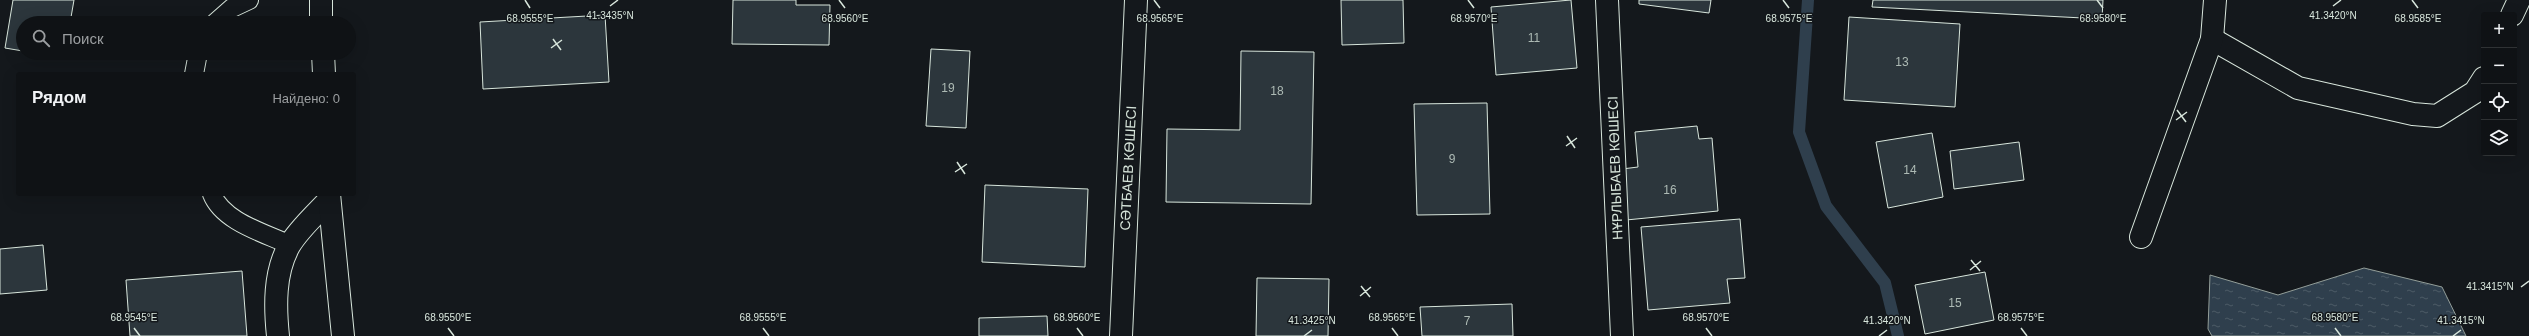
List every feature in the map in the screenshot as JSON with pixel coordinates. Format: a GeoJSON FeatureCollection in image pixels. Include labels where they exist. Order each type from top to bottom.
{"type":"FeatureCollection","features":[{"type":"Feature","properties":{"kind":"main road"},"geometry":{"type":"LineString","coordinates":[[320,0],[321,16]]}},
{"type":"Feature","properties":{"kind":"main road","name":"СӘТБАЕВ КӨШЕСІ"},"geometry":{"type":"LineString","coordinates":[[1121,336],[1136,0]]}},
{"type":"Feature","properties":{"kind":"main road","name":"НҰРЛЫБАЕВ КӨШЕСІ"},"geometry":{"type":"LineString","coordinates":[[1607,0],[1622,336]]}},
{"type":"Feature","properties":{"kind":"main road"},"geometry":{"type":"LineString","coordinates":[[2141,236],[2212,39],[2215,0]]}},
{"type":"Feature","properties":{"kind":"main road"},"geometry":{"type":"LineString","coordinates":[[2513,12],[2519,0]]}},
{"type":"Feature","properties":{"kind":"main road"},"geometry":{"type":"LineString","coordinates":[[2212,39],[2298,88],[2413,114],[2437,116],[2474,92],[2481,82]]}},
{"type":"Feature","properties":{"kind":"main road"},"geometry":{"type":"LineString","coordinates":[[323,60],[324,72]]}},
{"type":"Feature","properties":{"kind":"main road"},"geometry":{"type":"LineString","coordinates":[[278,336],[276,313],[281,264],[290,245],[329,197]]}},
{"type":"Feature","properties":{"kind":"main road"},"geometry":{"type":"LineString","coordinates":[[329,197],[343,336]]}},
{"type":"Feature","properties":{"kind":"lane"},"geometry":{"type":"LineString","coordinates":[[223,16],[232,8],[249,0]]}},
{"type":"Feature","properties":{"kind":"lane"},"geometry":{"type":"LineString","coordinates":[[194,72],[197,60]]}},
{"type":"Feature","properties":{"kind":"lane"},"geometry":{"type":"LineString","coordinates":[[213,196],[216,204],[242,223],[290,245]]}},
{"type":"Feature","properties":{"kind":"water"},"geometry":{"type":"Polygon","coordinates":[[[2364,268],[2442,287],[2466,336],[2212,336],[2208,329],[2210,275],[2278,295],[2364,268]]]}},
{"type":"Feature","properties":{"kind":"building"},"geometry":{"type":"Polygon","coordinates":[[[13,0],[74,0],[71,16],[16,16],[16,50],[5,48],[13,0]]]}},
{"type":"Feature","properties":{"kind":"building"},"geometry":{"type":"Polygon","coordinates":[[[733,0],[796,0],[796,5],[830,5],[829,45],[732,44],[733,0]]]}},
{"type":"Feature","properties":{"kind":"building"},"geometry":{"type":"Polygon","coordinates":[[[1341,0],[1403,0],[1404,43],[1342,45],[1341,0]]]}},
{"type":"Feature","properties":{"kind":"building"},"geometry":{"type":"Polygon","coordinates":[[[1571,0],[1577,68],[1496,75],[1491,7],[1571,0]]]}},
{"type":"Feature","properties":{"kind":"building"},"geometry":{"type":"Polygon","coordinates":[[[1639,0],[1711,0],[1709,13],[1639,4],[1639,0]]]}},
{"type":"Feature","properties":{"kind":"building"},"geometry":{"type":"Polygon","coordinates":[[[1873,0],[2103,0],[2102,19],[1872,7],[1873,0]]]}},
{"type":"Feature","properties":{"kind":"building"},"geometry":{"type":"Polygon","coordinates":[[[605,15],[609,82],[483,89],[480,22],[605,15]]]}},
{"type":"Feature","properties":{"kind":"building"},"geometry":{"type":"Polygon","coordinates":[[[1849,17],[1960,24],[1955,107],[1844,100],[1849,17]]]}},
{"type":"Feature","properties":{"kind":"building"},"geometry":{"type":"Polygon","coordinates":[[[931,49],[970,51],[966,128],[926,126],[931,49]]]}},
{"type":"Feature","properties":{"kind":"building"},"geometry":{"type":"Polygon","coordinates":[[[1241,51],[1314,52],[1311,204],[1166,202],[1167,129],[1240,130],[1241,51]]]}},
{"type":"Feature","properties":{"kind":"building"},"geometry":{"type":"Polygon","coordinates":[[[1487,103],[1490,214],[1417,215],[1414,104],[1487,103]]]}},
{"type":"Feature","properties":{"kind":"building"},"geometry":{"type":"Polygon","coordinates":[[[1697,126],[1699,139],[1712,138],[1718,211],[1626,220],[1622,169],[1638,167],[1635,132],[1697,126]]]}},
{"type":"Feature","properties":{"kind":"building"},"geometry":{"type":"Polygon","coordinates":[[[1932,133],[1943,197],[1888,208],[1876,142],[1932,133]]]}},
{"type":"Feature","properties":{"kind":"building"},"geometry":{"type":"Polygon","coordinates":[[[2019,142],[2024,180],[1954,189],[1950,151],[2019,142]]]}},
{"type":"Feature","properties":{"kind":"building"},"geometry":{"type":"Polygon","coordinates":[[[985,185],[1088,189],[1085,267],[982,262],[985,185]]]}},
{"type":"Feature","properties":{"kind":"building"},"geometry":{"type":"Polygon","coordinates":[[[1740,219],[1745,278],[1727,279],[1730,303],[1648,310],[1641,227],[1740,219]]]}},
{"type":"Feature","properties":{"kind":"building"},"geometry":{"type":"Polygon","coordinates":[[[43,245],[47,290],[0,294],[0,249],[43,245]]]}},
{"type":"Feature","properties":{"kind":"building"},"geometry":{"type":"Polygon","coordinates":[[[242,271],[247,336],[130,336],[126,280],[242,271]]]}},
{"type":"Feature","properties":{"kind":"building"},"geometry":{"type":"Polygon","coordinates":[[[1985,272],[1994,320],[1925,334],[1915,285],[1985,272]]]}},
{"type":"Feature","properties":{"kind":"building"},"geometry":{"type":"Polygon","coordinates":[[[1257,278],[1329,279],[1328,336],[1256,336],[1257,278]]]}},
{"type":"Feature","properties":{"kind":"building"},"geometry":{"type":"Polygon","coordinates":[[[1512,304],[1513,336],[1422,336],[1420,307],[1512,304]]]}},
{"type":"Feature","properties":{"kind":"building"},"geometry":{"type":"Polygon","coordinates":[[[1047,316],[1048,336],[979,336],[979,318],[1047,316]]]}},
{"type":"Feature","properties":{"kind":"waterway"},"geometry":{"type":"LineString","coordinates":[[1808,0],[1799,132],[1826,206],[1885,283],[1898,336]]}}]}
